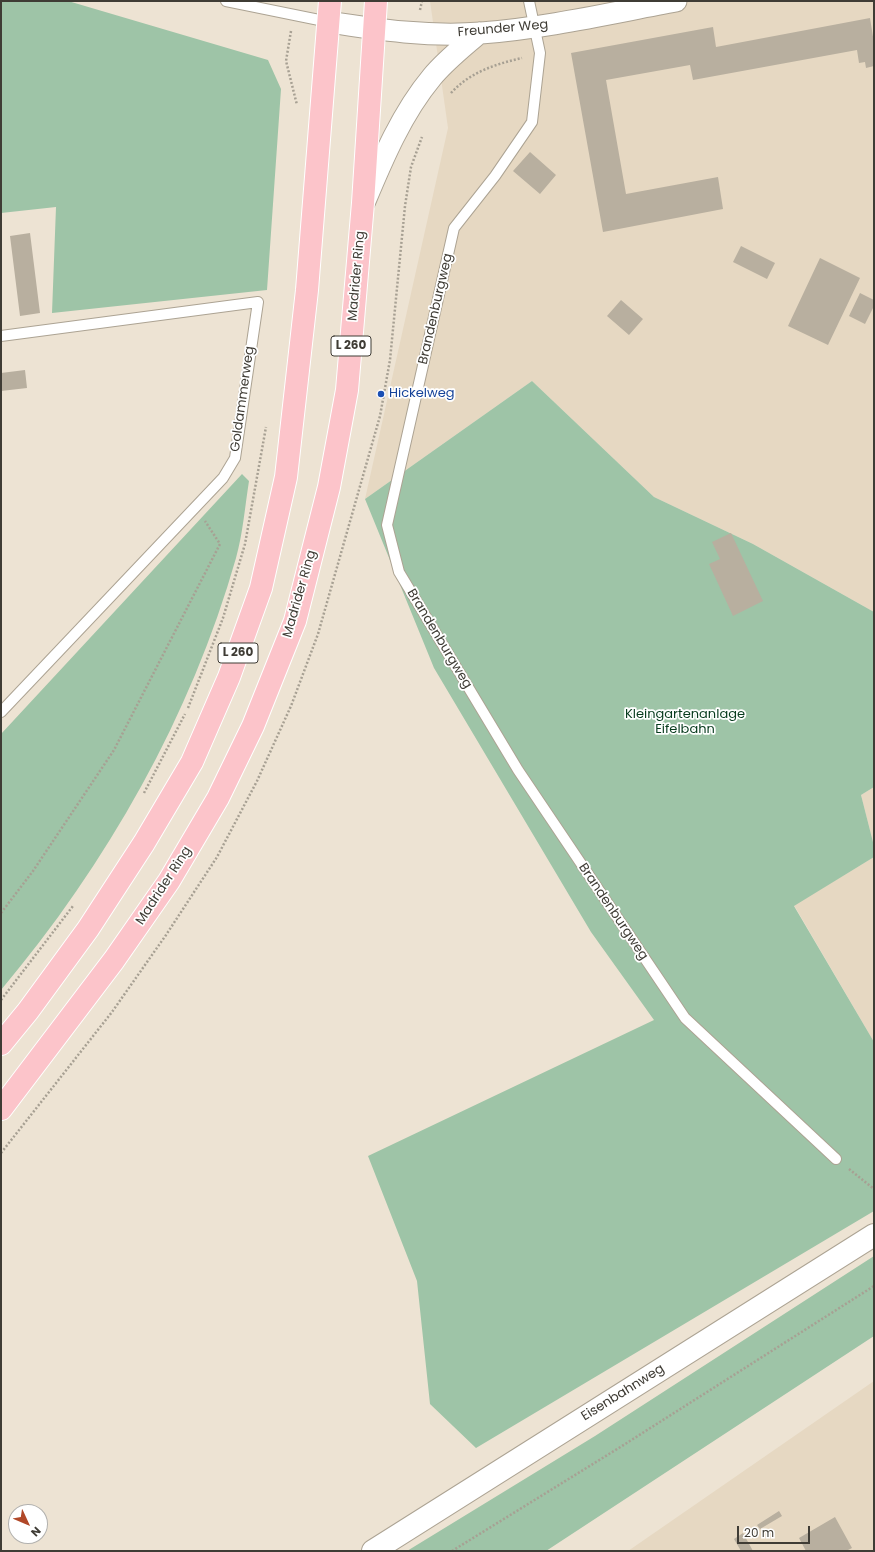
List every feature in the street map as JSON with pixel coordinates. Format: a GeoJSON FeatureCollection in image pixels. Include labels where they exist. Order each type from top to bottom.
{"type":"FeatureCollection","features":[{"type":"Feature","properties":{"kind":"main road","name":"Madrider Ring"},"geometry":{"type":"LineString","coordinates":[[1,1109],[114,960],[169,881],[218,798],[247,739],[292,628],[329,487],[347,390],[364,203],[376,1]]}},
{"type":"Feature","properties":{"kind":"main road","name":"L 260"},"geometry":{"type":"LineString","coordinates":[[1,1044],[28,1011],[88,929],[144,843],[192,762],[229,677],[261,588],[286,477],[307,290],[330,12]]}},
{"type":"Feature","properties":{"kind":"street","name":"Freunder Weg"},"geometry":{"type":"LineString","coordinates":[[330,12],[374,30],[416,34],[479,34],[535,27],[676,1]]}},
{"type":"Feature","properties":{"kind":"street"},"geometry":{"type":"LineString","coordinates":[[364,203],[394,138],[416,99],[440,68],[479,34]]}},
{"type":"Feature","properties":{"kind":"street","name":"Eisenbahnweg"},"geometry":{"type":"LineString","coordinates":[[373,1551],[874,1235]]}},
{"type":"Feature","properties":{"kind":"lane"},"geometry":{"type":"LineString","coordinates":[[226,1],[330,12]]}},
{"type":"Feature","properties":{"kind":"lane"},"geometry":{"type":"LineString","coordinates":[[529,1],[535,27]]}},
{"type":"Feature","properties":{"kind":"lane","name":"Brandenburgweg"},"geometry":{"type":"LineString","coordinates":[[535,27],[540,53],[532,122],[495,176],[454,228],[387,524],[399,572],[518,770],[685,1018],[836,1159]]}},
{"type":"Feature","properties":{"kind":"lane","name":"Goldammerweg"},"geometry":{"type":"LineString","coordinates":[[1,336],[258,302],[235,458],[223,478],[1,712]]}},
{"type":"Feature","properties":{"kind":"path"},"geometry":{"type":"LineString","coordinates":[[143,794],[185,714],[223,618],[245,544],[267,420]]}},
{"type":"Feature","properties":{"kind":"path"},"geometry":{"type":"LineString","coordinates":[[1,913],[32,871],[114,750],[220,544],[196,508]]}},
{"type":"Feature","properties":{"kind":"path"},"geometry":{"type":"LineString","coordinates":[[1,1000],[74,904]]}},
{"type":"Feature","properties":{"kind":"path"},"geometry":{"type":"LineString","coordinates":[[836,1159],[874,1189]]}},
{"type":"Feature","properties":{"kind":"path"},"geometry":{"type":"LineString","coordinates":[[452,1551],[616,1450],[874,1286]]}},
{"type":"Feature","properties":{"kind":"shaded area"},"geometry":{"type":"Polygon","coordinates":[[[430,1],[874,1],[874,612],[753,544],[654,497],[532,381],[365,499],[448,128],[430,1]]]}},
{"type":"Feature","properties":{"kind":"shaded area"},"geometry":{"type":"Polygon","coordinates":[[[874,787],[874,846],[861,795],[874,787]]]}},
{"type":"Feature","properties":{"kind":"shaded area"},"geometry":{"type":"Polygon","coordinates":[[[874,857],[874,1042],[794,905],[874,857]]]}},
{"type":"Feature","properties":{"kind":"shaded area"},"geometry":{"type":"Polygon","coordinates":[[[874,1381],[874,1551],[628,1551],[874,1381]]]}},
{"type":"Feature","properties":{"kind":"green space"},"geometry":{"type":"Polygon","coordinates":[[[1,1],[68,1],[268,60],[281,89],[267,290],[52,313],[56,207],[1,213],[1,1]]]}},
{"type":"Feature","properties":{"kind":"green space","name":"Kleingartenanlage Eifelbahn"},"geometry":{"type":"Polygon","coordinates":[[[532,381],[654,497],[753,544],[874,612],[874,787],[861,795],[874,846],[874,857],[794,906],[874,1042],[874,1211],[476,1448],[430,1404],[417,1281],[368,1156],[654,1020],[591,932],[434,668],[365,499],[532,381]]]}},
{"type":"Feature","properties":{"kind":"green space"},"geometry":{"type":"Polygon","coordinates":[[[242,474],[249,481],[236,558],[217,617],[195,674],[170,731],[110,840],[76,892],[40,942],[1,990],[1,734],[242,474]]]}},
{"type":"Feature","properties":{"kind":"green space"},"geometry":{"type":"Polygon","coordinates":[[[874,1256],[874,1336],[546,1551],[407,1551],[595,1436],[874,1256]]]}},
{"type":"Feature","properties":{"kind":"building"},"geometry":{"type":"Polygon","coordinates":[[[870,18],[874,43],[874,66],[866,68],[865,62],[859,63],[857,50],[693,80],[690,65],[606,80],[626,194],[718,177],[723,209],[603,232],[571,53],[713,27],[716,47],[870,18]]]}},
{"type":"Feature","properties":{"kind":"building"},"geometry":{"type":"Polygon","coordinates":[[[530,152],[556,175],[540,194],[513,171],[530,152]]]}},
{"type":"Feature","properties":{"kind":"building"},"geometry":{"type":"Polygon","coordinates":[[[30,233],[40,313],[20,316],[10,236],[30,233]]]}},
{"type":"Feature","properties":{"kind":"building"},"geometry":{"type":"Polygon","coordinates":[[[741,246],[775,263],[767,279],[733,262],[741,246]]]}},
{"type":"Feature","properties":{"kind":"building"},"geometry":{"type":"Polygon","coordinates":[[[820,258],[860,278],[828,345],[788,326],[820,258]]]}},
{"type":"Feature","properties":{"kind":"building"},"geometry":{"type":"Polygon","coordinates":[[[860,293],[874,300],[874,306],[865,324],[849,316],[860,293]]]}},
{"type":"Feature","properties":{"kind":"building"},"geometry":{"type":"Polygon","coordinates":[[[621,300],[643,319],[629,335],[607,316],[621,300]]]}},
{"type":"Feature","properties":{"kind":"building"},"geometry":{"type":"Polygon","coordinates":[[[25,370],[27,388],[1,391],[1,373],[25,370]]]}},
{"type":"Feature","properties":{"kind":"building"},"geometry":{"type":"Polygon","coordinates":[[[731,533],[763,601],[733,616],[709,564],[720,559],[712,542],[731,533]]]}},
{"type":"Feature","properties":{"kind":"building"},"geometry":{"type":"Polygon","coordinates":[[[779,1511],[782,1516],[760,1529],[757,1525],[779,1511]]]}},
{"type":"Feature","properties":{"kind":"building"},"geometry":{"type":"Polygon","coordinates":[[[835,1517],[852,1548],[846,1551],[806,1551],[799,1538],[835,1517]]]}},
{"type":"Feature","properties":{"kind":"building"},"geometry":{"type":"Polygon","coordinates":[[[743,1533],[753,1551],[741,1551],[734,1539],[743,1533]]]}},
{"type":"Feature","properties":{"kind":"place","name":"Hickelweg"},"geometry":{"type":"Point","coordinates":[381,394]}}]}
